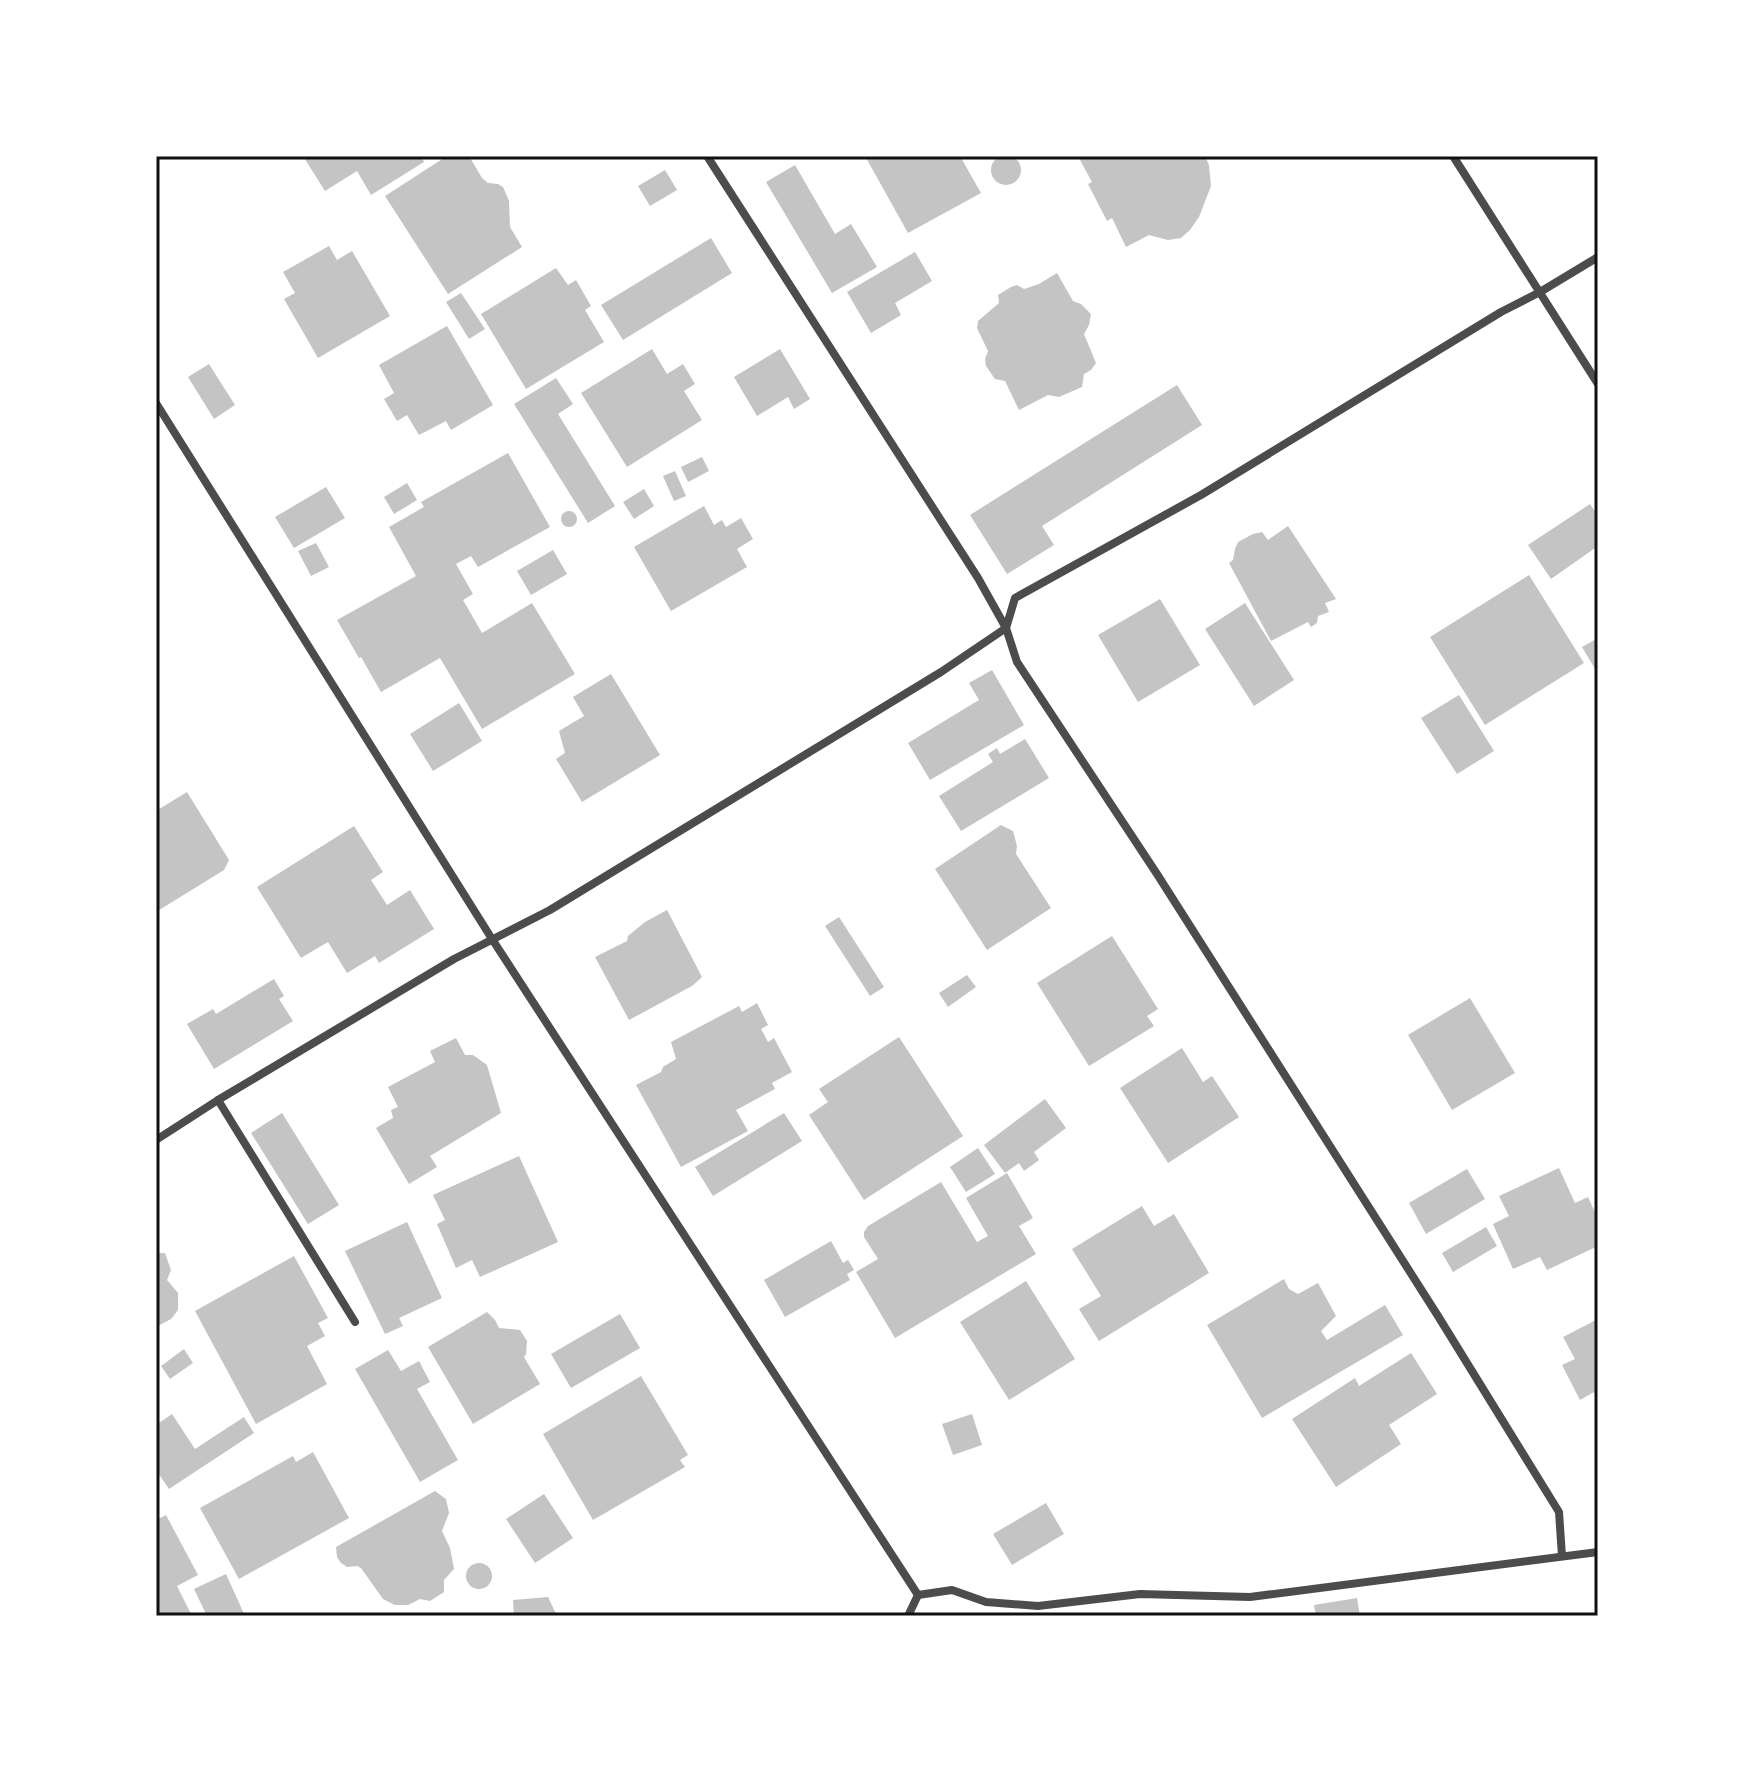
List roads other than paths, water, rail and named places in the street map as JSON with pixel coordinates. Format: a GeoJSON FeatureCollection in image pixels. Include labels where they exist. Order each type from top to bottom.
{"type":"FeatureCollection","features":[{"type":"Feature","properties":{"kind":"street"},"geometry":{"type":"LineString","coordinates":[[707,156],[978,578],[1006,628],[1017,662],[1174,901],[1559,1512],[1562,1556]]}},
{"type":"Feature","properties":{"kind":"street"},"geometry":{"type":"LineString","coordinates":[[1453,156],[1598,384]]}},
{"type":"Feature","properties":{"kind":"street"},"geometry":{"type":"LineString","coordinates":[[156,1140],[454,959],[550,910],[941,672],[1006,628],[1015,598],[1201,495],[1501,312],[1598,257]]}},
{"type":"Feature","properties":{"kind":"street"},"geometry":{"type":"LineString","coordinates":[[156,403],[492,939],[918,1595]]}},
{"type":"Feature","properties":{"kind":"street"},"geometry":{"type":"LineString","coordinates":[[218,1100],[355,1322]]}},
{"type":"Feature","properties":{"kind":"street"},"geometry":{"type":"LineString","coordinates":[[918,1595],[952,1590],[986,1602],[1038,1606],[1140,1594],[1250,1597],[1598,1552]]}},
{"type":"Feature","properties":{"kind":"street"},"geometry":{"type":"LineString","coordinates":[[908,1616],[918,1595]]}}]}
